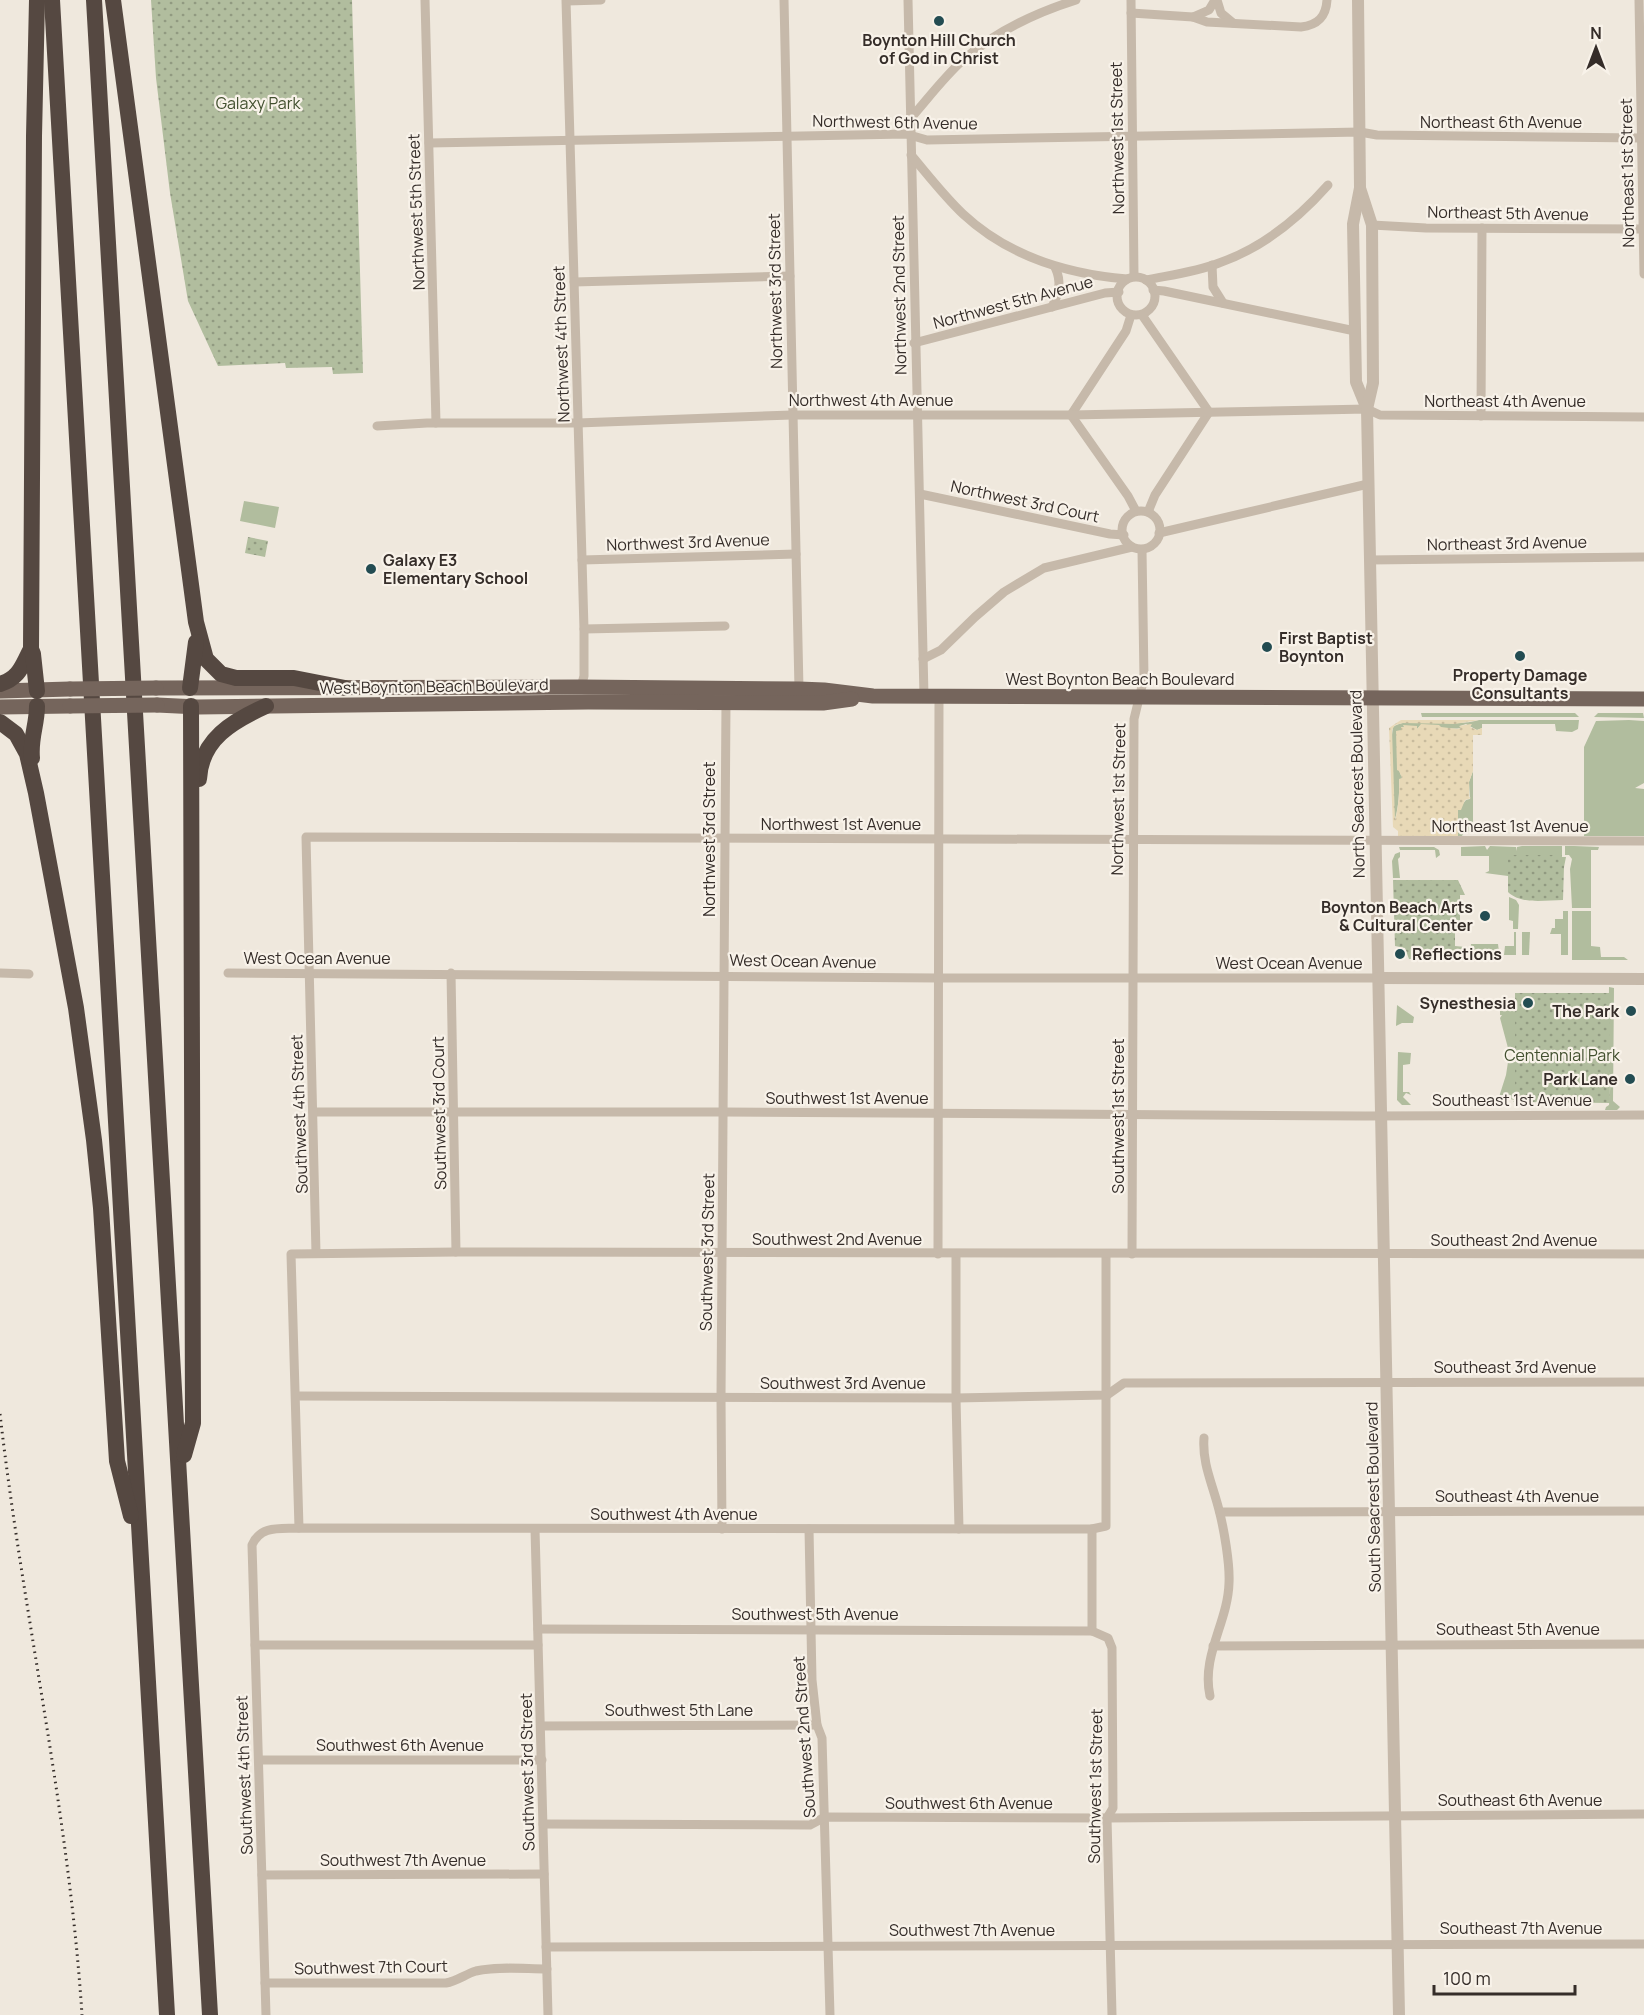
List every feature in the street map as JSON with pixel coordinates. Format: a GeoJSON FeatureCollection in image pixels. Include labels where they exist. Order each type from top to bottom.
{"type":"FeatureCollection","features":[{"type":"Feature","properties":{"kind":"highway"},"geometry":{"type":"LineString","coordinates":[[36,793],[31,741],[37,717],[37,699],[31,649],[36,5],[38,0]]}},
{"type":"Feature","properties":{"kind":"highway"},"geometry":{"type":"LineString","coordinates":[[52,0],[167,2015]]}},
{"type":"Feature","properties":{"kind":"highway"},"geometry":{"type":"LineString","coordinates":[[94,0],[210,2015]]}},
{"type":"Feature","properties":{"kind":"highway"},"geometry":{"type":"LineString","coordinates":[[113,0],[196,622],[196,655],[190,688]]}},
{"type":"Feature","properties":{"kind":"highway"},"geometry":{"type":"LineString","coordinates":[[196,622],[206,658],[221,674],[236,678],[294,678],[345,688]]}},
{"type":"Feature","properties":{"kind":"highway"},"geometry":{"type":"LineString","coordinates":[[0,684],[13,678],[22,670],[31,649]]}},
{"type":"Feature","properties":{"kind":"highway"},"geometry":{"type":"LineString","coordinates":[[180,1470],[193,1423],[191,706]]}},
{"type":"Feature","properties":{"kind":"highway"},"geometry":{"type":"LineString","coordinates":[[192,836],[200,770],[207,749],[231,724],[266,706]]}},
{"type":"Feature","properties":{"kind":"highway"},"geometry":{"type":"LineString","coordinates":[[0,722],[12,729],[24,746],[36,793],[70,973],[86,1074],[106,1262],[117,1461],[141,1558]]}},
{"type":"Feature","properties":{"kind":"highway"},"geometry":{"type":"LineString","coordinates":[[158,2015],[165,1968]]}},
{"type":"Feature","properties":{"kind":"main road","name":"West Boynton Beach Boulevard"},"geometry":{"type":"LineString","coordinates":[[0,707],[70,689],[156,688],[581,687],[799,689],[867,696],[1644,699]]}},
{"type":"Feature","properties":{"kind":"main road"},"geometry":{"type":"LineString","coordinates":[[479,704],[514,695],[567,695],[581,687]]}},
{"type":"Feature","properties":{"kind":"main road"},"geometry":{"type":"LineString","coordinates":[[190,688],[191,706]]}},
{"type":"Feature","properties":{"kind":"main road","name":"West Boynton Beach Boulevard"},"geometry":{"type":"LineString","coordinates":[[0,691],[70,706],[823,703],[867,696]]}},
{"type":"Feature","properties":{"kind":"street","name":"Northwest 5th Street"},"geometry":{"type":"LineString","coordinates":[[425,0],[436,423]]}},
{"type":"Feature","properties":{"kind":"street"},"geometry":{"type":"LineString","coordinates":[[567,0],[601,0]]}},
{"type":"Feature","properties":{"kind":"street","name":"Northwest 4th Street"},"geometry":{"type":"LineString","coordinates":[[567,0],[584,629],[584,676],[581,687]]}},
{"type":"Feature","properties":{"kind":"street","name":"Northwest 3rd Street"},"geometry":{"type":"LineString","coordinates":[[784,0],[799,689]]}},
{"type":"Feature","properties":{"kind":"street","name":"Northwest 2nd Street"},"geometry":{"type":"LineString","coordinates":[[908,0],[914,343],[923,659],[931,696],[938,839],[938,978]]}},
{"type":"Feature","properties":{"kind":"street"},"geometry":{"type":"LineString","coordinates":[[910,119],[963,60],[1018,22],[1053,3],[1076,0]]}},
{"type":"Feature","properties":{"kind":"street","name":"Northwest 1st Street"},"geometry":{"type":"LineString","coordinates":[[1131,0],[1131,278]]}},
{"type":"Feature","properties":{"kind":"street"},"geometry":{"type":"LineString","coordinates":[[1193,18],[1209,10],[1216,0]]}},
{"type":"Feature","properties":{"kind":"street"},"geometry":{"type":"LineString","coordinates":[[1216,0],[1221,13],[1233,23]]}},
{"type":"Feature","properties":{"kind":"street"},"geometry":{"type":"LineString","coordinates":[[1131,13],[1193,18],[1208,22],[1307,26],[1315,24],[1324,15],[1327,0]]}},
{"type":"Feature","properties":{"kind":"street","name":"North Seacrest Boulevard"},"geometry":{"type":"LineString","coordinates":[[1358,0],[1360,188],[1353,224],[1356,382],[1367,409]]}},
{"type":"Feature","properties":{"kind":"street","name":"Northeast 1st Street"},"geometry":{"type":"LineString","coordinates":[[1639,0],[1643,117],[1644,274]]}},
{"type":"Feature","properties":{"kind":"street","name":"Northwest 6th Avenue"},"geometry":{"type":"LineString","coordinates":[[429,143],[910,134],[927,140],[1360,132]]}},
{"type":"Feature","properties":{"kind":"street","name":"Northeast 6th Avenue"},"geometry":{"type":"LineString","coordinates":[[1360,132],[1377,135],[1642,138]]}},
{"type":"Feature","properties":{"kind":"street"},"geometry":{"type":"LineString","coordinates":[[911,155],[938,188],[976,225],[1005,245],[1055,267],[1083,274],[1146,280],[1212,265],[1236,256],[1269,238],[1298,216],[1328,185]]}},
{"type":"Feature","properties":{"kind":"street","name":"North Seacrest Boulevard"},"geometry":{"type":"LineString","coordinates":[[1360,188],[1372,225],[1373,383],[1367,409],[1378,978]]}},
{"type":"Feature","properties":{"kind":"street","name":"Northeast 5th Avenue"},"geometry":{"type":"LineString","coordinates":[[1372,225],[1643,230]]}},
{"type":"Feature","properties":{"kind":"street"},"geometry":{"type":"LineString","coordinates":[[1481,416],[1482,228]]}},
{"type":"Feature","properties":{"kind":"street"},"geometry":{"type":"LineString","coordinates":[[1212,265],[1212,287],[1223,303]]}},
{"type":"Feature","properties":{"kind":"street"},"geometry":{"type":"LineString","coordinates":[[1052,307],[1060,286],[1055,267]]}},
{"type":"Feature","properties":{"kind":"street"},"geometry":{"type":"LineString","coordinates":[[574,282],[790,276]]}},
{"type":"Feature","properties":{"kind":"street"},"geometry":{"type":"LineString","coordinates":[[1131,278],[1123,283],[1119,292],[1120,304],[1131,315],[1142,315],[1151,306],[1154,298],[1153,290],[1146,280]]}},
{"type":"Feature","properties":{"kind":"street"},"geometry":{"type":"LineString","coordinates":[[1153,290],[1355,331]]}},
{"type":"Feature","properties":{"kind":"street","name":"Northwest 5th Avenue"},"geometry":{"type":"LineString","coordinates":[[914,343],[1105,293],[1119,292]]}},
{"type":"Feature","properties":{"kind":"street"},"geometry":{"type":"LineString","coordinates":[[1131,315],[1126,331],[1071,415],[1128,496],[1136,512]]}},
{"type":"Feature","properties":{"kind":"street"},"geometry":{"type":"LineString","coordinates":[[1142,315],[1209,412],[1155,495],[1148,512]]}},
{"type":"Feature","properties":{"kind":"street","name":"Northwest 4th Avenue"},"geometry":{"type":"LineString","coordinates":[[376,426],[436,423],[578,423],[792,416],[1071,415],[1367,409]]}},
{"type":"Feature","properties":{"kind":"street","name":"Northeast 4th Avenue"},"geometry":{"type":"LineString","coordinates":[[1367,409],[1380,415],[1644,417]]}},
{"type":"Feature","properties":{"kind":"street"},"geometry":{"type":"LineString","coordinates":[[1159,533],[1368,484]]}},
{"type":"Feature","properties":{"kind":"street","name":"Northwest 3rd Court"},"geometry":{"type":"LineString","coordinates":[[920,494],[1124,535]]}},
{"type":"Feature","properties":{"kind":"street"},"geometry":{"type":"LineString","coordinates":[[923,659],[941,650],[989,604],[1044,568],[1132,547],[1142,550],[1153,545],[1159,533],[1156,519],[1148,512],[1136,512],[1126,520],[1124,535],[1132,547]]}},
{"type":"Feature","properties":{"kind":"street","name":"Northwest 1st Street"},"geometry":{"type":"LineString","coordinates":[[1132,977],[1134,719],[1144,678],[1142,550]]}},
{"type":"Feature","properties":{"kind":"street","name":"Northwest 3rd Avenue"},"geometry":{"type":"LineString","coordinates":[[582,560],[796,554]]}},
{"type":"Feature","properties":{"kind":"street","name":"Northeast 3rd Avenue"},"geometry":{"type":"LineString","coordinates":[[1369,560],[1644,557]]}},
{"type":"Feature","properties":{"kind":"street"},"geometry":{"type":"LineString","coordinates":[[584,629],[725,626]]}},
{"type":"Feature","properties":{"kind":"street","name":"Northwest 3rd Street"},"geometry":{"type":"LineString","coordinates":[[724,976],[723,839],[726,703]]}},
{"type":"Feature","properties":{"kind":"street","name":"Northwest 1st Avenue"},"geometry":{"type":"LineString","coordinates":[[310,974],[306,837],[1375,840]]}},
{"type":"Feature","properties":{"kind":"street","name":"Northeast 1st Avenue"},"geometry":{"type":"LineString","coordinates":[[1375,840],[1644,841]]}},
{"type":"Feature","properties":{"kind":"street"},"geometry":{"type":"LineString","coordinates":[[0,973],[29,974]]}},
{"type":"Feature","properties":{"kind":"street","name":"West Ocean Avenue"},"geometry":{"type":"LineString","coordinates":[[228,973],[938,978],[1378,978]]}},
{"type":"Feature","properties":{"kind":"street","name":"Southwest 3rd Court"},"geometry":{"type":"LineString","coordinates":[[451,973],[456,1252]]}},
{"type":"Feature","properties":{"kind":"street","name":"Southwest 4th Street"},"geometry":{"type":"LineString","coordinates":[[310,974],[316,1253]]}},
{"type":"Feature","properties":{"kind":"street","name":"Southwest 3rd Street"},"geometry":{"type":"LineString","coordinates":[[723,1528],[721,1398],[724,976]]}},
{"type":"Feature","properties":{"kind":"street","name":"Southwest 1st Street"},"geometry":{"type":"LineString","coordinates":[[1132,977],[1132,1254]]}},
{"type":"Feature","properties":{"kind":"street"},"geometry":{"type":"LineString","coordinates":[[938,978],[938,1254]]}},
{"type":"Feature","properties":{"kind":"street"},"geometry":{"type":"LineString","coordinates":[[1378,978],[1644,979]]}},
{"type":"Feature","properties":{"kind":"street","name":"South Seacrest Boulevard"},"geometry":{"type":"LineString","coordinates":[[1378,978],[1399,2015]]}},
{"type":"Feature","properties":{"kind":"street","name":"Southwest 1st Avenue"},"geometry":{"type":"LineString","coordinates":[[313,1112],[1380,1116]]}},
{"type":"Feature","properties":{"kind":"street","name":"Southeast 1st Avenue"},"geometry":{"type":"LineString","coordinates":[[1380,1116],[1644,1115]]}},
{"type":"Feature","properties":{"kind":"street","name":"Southwest 2nd Avenue"},"geometry":{"type":"LineString","coordinates":[[296,1396],[291,1254],[456,1252],[1383,1255]]}},
{"type":"Feature","properties":{"kind":"street"},"geometry":{"type":"LineString","coordinates":[[956,1254],[959,1529]]}},
{"type":"Feature","properties":{"kind":"street"},"geometry":{"type":"LineString","coordinates":[[1092,1631],[1092,1530],[1106,1526],[1106,1254]]}},
{"type":"Feature","properties":{"kind":"street","name":"Southeast 2nd Avenue"},"geometry":{"type":"LineString","coordinates":[[1383,1255],[1644,1254]]}},
{"type":"Feature","properties":{"kind":"street","name":"Southeast 3rd Avenue"},"geometry":{"type":"LineString","coordinates":[[1387,1383],[1644,1382]]}},
{"type":"Feature","properties":{"kind":"street","name":"Southwest 3rd Avenue"},"geometry":{"type":"LineString","coordinates":[[296,1396],[956,1398],[1107,1395],[1124,1383],[1387,1383]]}},
{"type":"Feature","properties":{"kind":"street"},"geometry":{"type":"LineString","coordinates":[[296,1396],[299,1528]]}},
{"type":"Feature","properties":{"kind":"street"},"geometry":{"type":"LineString","coordinates":[[1204,1438],[1205,1463],[1220,1512],[1230,1581],[1208,1671],[1210,1696]]}},
{"type":"Feature","properties":{"kind":"street"},"geometry":{"type":"LineString","coordinates":[[1220,1512],[1390,1511]]}},
{"type":"Feature","properties":{"kind":"street","name":"Southeast 4th Avenue"},"geometry":{"type":"LineString","coordinates":[[1390,1511],[1644,1511]]}},
{"type":"Feature","properties":{"kind":"street","name":"Southwest 4th Avenue"},"geometry":{"type":"LineString","coordinates":[[257,1535],[268,1529],[299,1528],[1092,1530]]}},
{"type":"Feature","properties":{"kind":"street","name":"Southwest 3rd Street"},"geometry":{"type":"LineString","coordinates":[[536,1528],[548,2015]]}},
{"type":"Feature","properties":{"kind":"street","name":"Southwest 2nd Street"},"geometry":{"type":"LineString","coordinates":[[809,1528],[813,1680],[817,1725],[822,1738],[830,2015]]}},
{"type":"Feature","properties":{"kind":"street","name":"Southwest 4th Street"},"geometry":{"type":"LineString","coordinates":[[257,1535],[252,1545],[266,2015]]}},
{"type":"Feature","properties":{"kind":"street","name":"Southwest 5th Avenue"},"geometry":{"type":"LineString","coordinates":[[538,1629],[1092,1631]]}},
{"type":"Feature","properties":{"kind":"street","name":"Southwest 1st Street"},"geometry":{"type":"LineString","coordinates":[[1092,1631],[1108,1638],[1112,1648],[1113,1808],[1107,1818],[1112,2015]]}},
{"type":"Feature","properties":{"kind":"street"},"geometry":{"type":"LineString","coordinates":[[255,1644],[538,1644]]}},
{"type":"Feature","properties":{"kind":"street","name":"Southeast 5th Avenue"},"geometry":{"type":"LineString","coordinates":[[1392,1645],[1644,1644]]}},
{"type":"Feature","properties":{"kind":"street"},"geometry":{"type":"LineString","coordinates":[[1214,1646],[1392,1645]]}},
{"type":"Feature","properties":{"kind":"street","name":"Southwest 5th Lane"},"geometry":{"type":"LineString","coordinates":[[541,1726],[817,1725]]}},
{"type":"Feature","properties":{"kind":"street","name":"Southwest 6th Avenue"},"geometry":{"type":"LineString","coordinates":[[259,1761],[542,1761]]}},
{"type":"Feature","properties":{"kind":"street","name":"Southeast 6th Avenue"},"geometry":{"type":"LineString","coordinates":[[1396,1816],[1644,1814]]}},
{"type":"Feature","properties":{"kind":"street","name":"Southwest 6th Avenue"},"geometry":{"type":"LineString","coordinates":[[543,1824],[810,1825],[825,1817],[1396,1816]]}},
{"type":"Feature","properties":{"kind":"street","name":"Southwest 7th Avenue"},"geometry":{"type":"LineString","coordinates":[[262,1875],[544,1874]]}},
{"type":"Feature","properties":{"kind":"street","name":"Southwest 7th Avenue"},"geometry":{"type":"LineString","coordinates":[[546,1947],[1397,1943]]}},
{"type":"Feature","properties":{"kind":"street","name":"Southeast 7th Avenue"},"geometry":{"type":"LineString","coordinates":[[1397,1943],[1644,1944]]}},
{"type":"Feature","properties":{"kind":"street","name":"Southwest 7th Court"},"geometry":{"type":"LineString","coordinates":[[265,1983],[446,1983],[453,1982],[474,1971],[547,1970]]}},
{"type":"Feature","properties":{"kind":"green space","name":"Galaxy Park"},"geometry":{"type":"Polygon","coordinates":[[[151,0],[352,0],[363,373],[333,374],[332,367],[286,368],[285,363],[218,366],[188,301],[170,193],[156,78],[151,0]]]}},
{"type":"Feature","properties":{"kind":"green space"},"geometry":{"type":"Polygon","coordinates":[[[244,501],[279,507],[275,528],[240,521],[244,501]]]}},
{"type":"Feature","properties":{"kind":"green space"},"geometry":{"type":"Polygon","coordinates":[[[248,537],[268,541],[265,557],[245,553],[248,537]]]}},
{"type":"Feature","properties":{"kind":"green space"},"geometry":{"type":"Polygon","coordinates":[[[1421,713],[1575,713],[1579,717],[1422,717],[1421,713]]]}},
{"type":"Feature","properties":{"kind":"green space"},"geometry":{"type":"Polygon","coordinates":[[[1598,713],[1643,713],[1644,718],[1594,717],[1598,713]]]}},
{"type":"Feature","properties":{"kind":"green space"},"geometry":{"type":"Polygon","coordinates":[[[1479,720],[1579,720],[1578,729],[1572,732],[1556,731],[1555,724],[1482,724],[1482,728],[1477,730],[1466,724],[1460,726],[1461,728],[1405,727],[1402,730],[1399,770],[1402,778],[1399,780],[1397,813],[1394,821],[1391,743],[1393,727],[1411,722],[1458,723],[1479,720]]]}},
{"type":"Feature","properties":{"kind":"green space"},"geometry":{"type":"Polygon","coordinates":[[[1596,721],[1644,721],[1644,783],[1635,788],[1644,789],[1644,836],[1584,836],[1584,747],[1596,721]]]}},
{"type":"Feature","properties":{"kind":"green space"},"geometry":{"type":"Polygon","coordinates":[[[1473,771],[1473,831],[1464,832],[1462,836],[1458,836],[1458,810],[1466,800],[1470,799],[1469,782],[1473,771]]]}},
{"type":"Feature","properties":{"kind":"green space"},"geometry":{"type":"Polygon","coordinates":[[[1485,846],[1487,850],[1490,846],[1516,847],[1517,851],[1517,847],[1522,846],[1562,846],[1562,855],[1509,855],[1508,876],[1485,873],[1489,871],[1489,856],[1461,856],[1461,847],[1485,846]]]}},
{"type":"Feature","properties":{"kind":"green space"},"geometry":{"type":"Polygon","coordinates":[[[1565,846],[1599,847],[1598,850],[1591,850],[1591,908],[1572,908],[1570,869],[1572,859],[1569,855],[1565,855],[1565,846]]]}},
{"type":"Feature","properties":{"kind":"green space"},"geometry":{"type":"Polygon","coordinates":[[[1399,847],[1434,847],[1439,850],[1440,855],[1436,858],[1435,850],[1400,850],[1399,847]]]}},
{"type":"Feature","properties":{"kind":"green space"},"geometry":{"type":"Polygon","coordinates":[[[1400,852],[1398,859],[1400,878],[1393,878],[1392,861],[1395,854],[1400,852]]]}},
{"type":"Feature","properties":{"kind":"green space"},"geometry":{"type":"Polygon","coordinates":[[[1508,855],[1562,855],[1566,857],[1563,900],[1520,899],[1508,892],[1508,855]]]}},
{"type":"Feature","properties":{"kind":"green space"},"geometry":{"type":"Polygon","coordinates":[[[1393,880],[1458,880],[1465,895],[1460,895],[1460,932],[1455,932],[1455,946],[1465,947],[1465,959],[1409,959],[1405,948],[1395,946],[1393,880]]]}},
{"type":"Feature","properties":{"kind":"green space"},"geometry":{"type":"Polygon","coordinates":[[[1509,897],[1516,900],[1519,905],[1518,929],[1513,929],[1513,921],[1509,920],[1509,897]]]}},
{"type":"Feature","properties":{"kind":"green space"},"geometry":{"type":"Polygon","coordinates":[[[1563,911],[1568,911],[1568,955],[1561,955],[1561,934],[1550,934],[1552,928],[1555,928],[1555,919],[1563,919],[1563,911]]]}},
{"type":"Feature","properties":{"kind":"green space"},"geometry":{"type":"Polygon","coordinates":[[[1572,911],[1591,911],[1591,946],[1600,947],[1601,957],[1624,957],[1628,960],[1572,960],[1572,911]]]}},
{"type":"Feature","properties":{"kind":"green space"},"geometry":{"type":"Polygon","coordinates":[[[1514,932],[1516,932],[1516,955],[1504,955],[1505,946],[1514,946],[1514,932]]]}},
{"type":"Feature","properties":{"kind":"green space"},"geometry":{"type":"Polygon","coordinates":[[[1522,932],[1530,932],[1529,955],[1522,955],[1522,932]]]}},
{"type":"Feature","properties":{"kind":"green space"},"geometry":{"type":"Polygon","coordinates":[[[1471,944],[1498,944],[1499,952],[1484,955],[1470,952],[1471,944]]]}},
{"type":"Feature","properties":{"kind":"green space"},"geometry":{"type":"Polygon","coordinates":[[[1609,987],[1614,988],[1613,1101],[1620,1107],[1617,1110],[1605,1110],[1609,1105],[1611,1077],[1608,1076],[1609,987]]]}},
{"type":"Feature","properties":{"kind":"green space","name":"Centennial Park"},"geometry":{"type":"Polygon","coordinates":[[[1515,993],[1609,993],[1610,1103],[1513,1102],[1515,1100],[1515,993]]]}},
{"type":"Feature","properties":{"kind":"green space"},"geometry":{"type":"Polygon","coordinates":[[[1506,1004],[1515,1004],[1515,1048],[1508,1048],[1500,1018],[1502,1015],[1500,1011],[1506,1011],[1506,1004]]]}},
{"type":"Feature","properties":{"kind":"green space"},"geometry":{"type":"Polygon","coordinates":[[[1397,1005],[1414,1017],[1413,1023],[1402,1023],[1396,1026],[1397,1005]]]}},
{"type":"Feature","properties":{"kind":"green space"},"geometry":{"type":"Polygon","coordinates":[[[1398,1052],[1411,1053],[1410,1064],[1403,1065],[1403,1092],[1409,1092],[1411,1095],[1406,1093],[1403,1097],[1411,1105],[1402,1105],[1397,1100],[1398,1052]]]}},
{"type":"Feature","properties":{"kind":"green space"},"geometry":{"type":"Polygon","coordinates":[[[1508,1062],[1515,1062],[1515,1100],[1499,1097],[1508,1062]]]}},
{"type":"Feature","properties":{"kind":"sand"},"geometry":{"type":"Polygon","coordinates":[[[1401,720],[1479,720],[1455,724],[1403,723],[1395,725],[1392,730],[1395,820],[1399,779],[1402,778],[1397,770],[1396,731],[1401,730],[1403,725],[1417,726],[1417,729],[1421,724],[1457,729],[1461,728],[1459,726],[1472,724],[1470,727],[1477,730],[1482,728],[1482,735],[1473,735],[1473,771],[1469,782],[1469,797],[1471,798],[1465,800],[1461,810],[1458,810],[1458,836],[1398,836],[1398,831],[1393,827],[1389,728],[1401,720]]]}},
{"type":"Feature","properties":{"kind":"railway"},"geometry":{"type":"LineString","coordinates":[[0,1414],[67,1864],[82,2015]]}},
{"type":"Feature","properties":{"kind":"place","name":"Boynton Hill Church of God in Christ"},"geometry":{"type":"Point","coordinates":[939,21]}},
{"type":"Feature","properties":{"kind":"place","name":"Galaxy E3 Elementary School"},"geometry":{"type":"Point","coordinates":[371,569]}},
{"type":"Feature","properties":{"kind":"place","name":"First Baptist Boynton"},"geometry":{"type":"Point","coordinates":[1267,647]}},
{"type":"Feature","properties":{"kind":"place","name":"Property Damage Consultants"},"geometry":{"type":"Point","coordinates":[1520,656]}},
{"type":"Feature","properties":{"kind":"place","name":"Boynton Beach Arts & Cultural Center"},"geometry":{"type":"Point","coordinates":[1485,916]}},
{"type":"Feature","properties":{"kind":"place","name":"Reflections"},"geometry":{"type":"Point","coordinates":[1400,954]}},
{"type":"Feature","properties":{"kind":"place","name":"Synesthesia"},"geometry":{"type":"Point","coordinates":[1528,1003]}},
{"type":"Feature","properties":{"kind":"place","name":"The Park"},"geometry":{"type":"Point","coordinates":[1631,1011]}},
{"type":"Feature","properties":{"kind":"place","name":"Park Lane"},"geometry":{"type":"Point","coordinates":[1630,1079]}}]}
